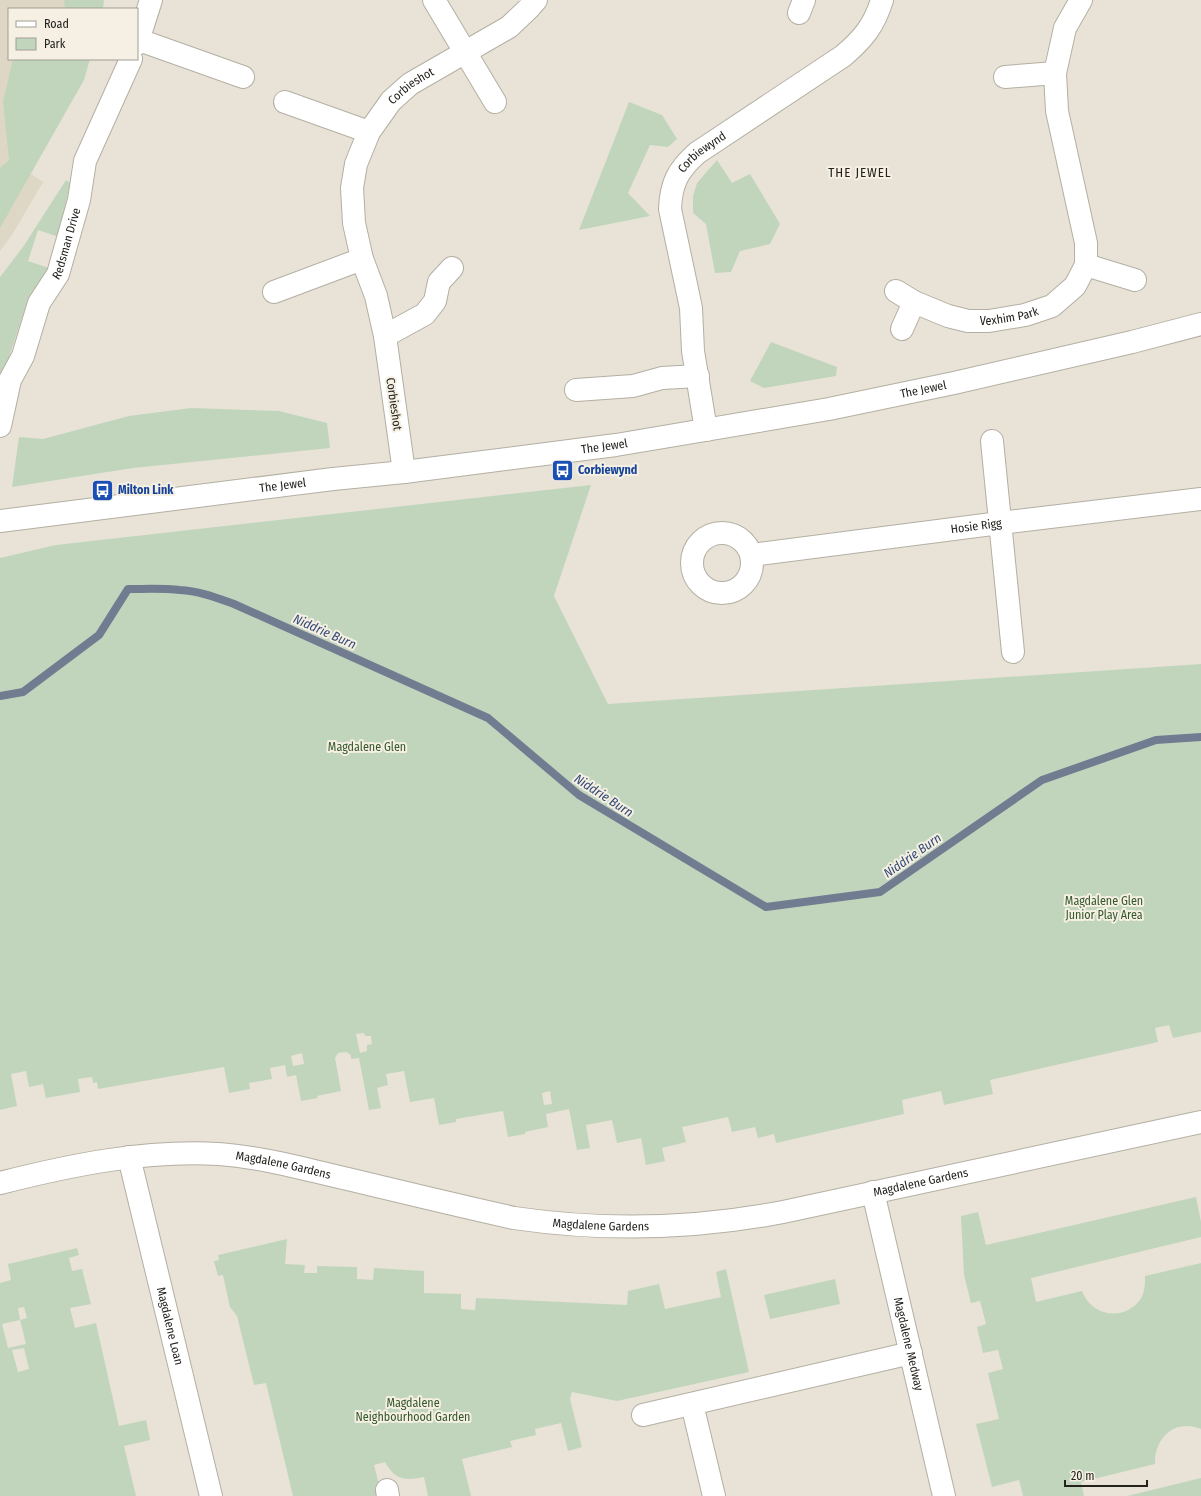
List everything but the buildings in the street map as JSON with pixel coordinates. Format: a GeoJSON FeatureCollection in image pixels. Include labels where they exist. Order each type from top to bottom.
{"type":"FeatureCollection","features":[{"type":"Feature","properties":{"kind":"street","name":"Redsman Drive"},"geometry":{"type":"LineString","coordinates":[[138,38],[150,0]]}},
{"type":"Feature","properties":{"kind":"street"},"geometry":{"type":"LineString","coordinates":[[434,0],[495,102]]}},
{"type":"Feature","properties":{"kind":"street","name":"Corbieshot"},"geometry":{"type":"LineString","coordinates":[[404,472],[385,336],[376,296],[362,259],[354,223],[352,188],[356,164],[369,132],[391,101],[410,84],[509,26],[536,0]]}},
{"type":"Feature","properties":{"kind":"street","name":"Corbiewynd"},"geometry":{"type":"LineString","coordinates":[[706,430],[693,351],[691,308],[670,209],[670,196],[674,184],[679,172],[697,153],[843,56],[860,42],[874,21],[881,0]]}},
{"type":"Feature","properties":{"kind":"street","name":"Vexhim Park"},"geometry":{"type":"LineString","coordinates":[[902,328],[905,296],[948,316],[968,321],[989,321],[1025,315],[1052,306],[1075,286],[1086,265],[1086,242],[1057,111],[1055,73],[1065,28],[1081,0]]}},
{"type":"Feature","properties":{"kind":"street"},"geometry":{"type":"LineString","coordinates":[[138,49],[243,77]]}},
{"type":"Feature","properties":{"kind":"street","name":"Redsman Drive"},"geometry":{"type":"LineString","coordinates":[[0,426],[10,380],[23,356],[39,303],[58,274],[79,200],[85,161],[130,60]]}},
{"type":"Feature","properties":{"kind":"street"},"geometry":{"type":"LineString","coordinates":[[1005,77],[1055,73]]}},
{"type":"Feature","properties":{"kind":"street"},"geometry":{"type":"LineString","coordinates":[[286,102],[369,132]]}},
{"type":"Feature","properties":{"kind":"street"},"geometry":{"type":"LineString","coordinates":[[274,292],[362,259]]}},
{"type":"Feature","properties":{"kind":"street"},"geometry":{"type":"LineString","coordinates":[[1086,265],[1135,280]]}},
{"type":"Feature","properties":{"kind":"street"},"geometry":{"type":"LineString","coordinates":[[385,336],[425,314],[435,301],[439,282],[452,268]]}},
{"type":"Feature","properties":{"kind":"street","name":"The Jewel"},"geometry":{"type":"LineString","coordinates":[[5,516],[404,472],[616,445],[829,409],[954,383],[1132,342],[1201,324]]}},
{"type":"Feature","properties":{"kind":"street"},"geometry":{"type":"LineString","coordinates":[[576,390],[633,386],[662,378],[698,376]]}},
{"type":"Feature","properties":{"kind":"street"},"geometry":{"type":"LineString","coordinates":[[992,441],[1013,652]]}},
{"type":"Feature","properties":{"kind":"street","name":"Hosie Rigg"},"geometry":{"type":"LineString","coordinates":[[752,555],[1000,522],[1201,499]]}},
{"type":"Feature","properties":{"kind":"street","name":"Magdalene Gardens"},"geometry":{"type":"LineString","coordinates":[[0,1183],[78,1165],[129,1157],[177,1154],[219,1154],[296,1167],[514,1218],[552,1223],[659,1226],[720,1222],[783,1212],[1201,1122]]}},
{"type":"Feature","properties":{"kind":"street","name":"Magdalene Loan"},"geometry":{"type":"LineString","coordinates":[[129,1157],[211,1496]]}},
{"type":"Feature","properties":{"kind":"street","name":"Magdalene Medway"},"geometry":{"type":"LineString","coordinates":[[873,1192],[944,1496]]}},
{"type":"Feature","properties":{"kind":"street"},"geometry":{"type":"LineString","coordinates":[[644,1415],[911,1353]]}},
{"type":"Feature","properties":{"kind":"street"},"geometry":{"type":"LineString","coordinates":[[692,1404],[714,1496]]}},
{"type":"Feature","properties":{"kind":"shaded area"},"geometry":{"type":"Polygon","coordinates":[[[0,0],[81,0],[79,8],[8,8],[8,60],[61,60],[9,159],[43,182],[12,235],[0,251],[0,0]]]}},
{"type":"Feature","properties":{"kind":"green space"},"geometry":{"type":"Polygon","coordinates":[[[64,0],[104,0],[103,8],[64,8],[64,0]]]}},
{"type":"Feature","properties":{"kind":"green space"},"geometry":{"type":"Polygon","coordinates":[[[13,60],[90,60],[84,80],[0,228],[0,168],[9,160],[3,102],[13,60]]]}},
{"type":"Feature","properties":{"kind":"green space"},"geometry":{"type":"Polygon","coordinates":[[[629,102],[662,115],[677,139],[668,147],[650,145],[628,193],[650,216],[579,230],[629,102]]]}},
{"type":"Feature","properties":{"kind":"green space"},"geometry":{"type":"Polygon","coordinates":[[[717,160],[732,183],[750,174],[780,224],[770,244],[740,251],[731,272],[715,273],[706,224],[693,213],[693,196],[697,183],[717,160]]]}},
{"type":"Feature","properties":{"kind":"green space"},"geometry":{"type":"Polygon","coordinates":[[[66,180],[70,183],[59,237],[38,230],[28,261],[49,268],[29,297],[0,384],[0,277],[23,247],[66,180]]]}},
{"type":"Feature","properties":{"kind":"green space"},"geometry":{"type":"Polygon","coordinates":[[[771,342],[837,367],[836,376],[764,388],[750,381],[771,342]]]}},
{"type":"Feature","properties":{"kind":"green space"},"geometry":{"type":"Polygon","coordinates":[[[191,408],[279,411],[327,423],[330,448],[133,468],[12,487],[19,437],[43,439],[129,416],[191,408]]]}},
{"type":"Feature","properties":{"kind":"green space","name":"Magdalene Glen"},"geometry":{"type":"Polygon","coordinates":[[[591,485],[554,596],[608,704],[1201,664],[1201,1032],[1173,1038],[1169,1025],[1155,1028],[1158,1042],[990,1080],[993,1094],[944,1105],[941,1091],[902,1100],[904,1114],[776,1143],[774,1134],[758,1138],[755,1127],[732,1132],[728,1117],[682,1127],[686,1142],[662,1148],[665,1161],[646,1165],[641,1138],[617,1143],[612,1120],[586,1125],[590,1148],[577,1150],[569,1109],[546,1114],[548,1127],[525,1132],[525,1134],[508,1137],[503,1111],[456,1119],[456,1122],[439,1125],[434,1098],[410,1102],[404,1071],[386,1074],[388,1085],[377,1088],[381,1108],[369,1110],[359,1058],[351,1059],[351,1055],[346,1052],[338,1053],[335,1058],[341,1091],[317,1096],[318,1098],[301,1101],[296,1075],[287,1077],[285,1065],[270,1068],[272,1079],[249,1083],[250,1089],[229,1093],[224,1067],[98,1089],[97,1082],[93,1083],[92,1077],[78,1079],[80,1092],[46,1098],[43,1084],[29,1087],[26,1071],[11,1074],[17,1106],[0,1110],[0,558],[56,545],[591,485]],[[364,1033],[356,1034],[360,1053],[367,1051],[367,1045],[372,1044],[371,1036],[365,1036],[364,1033]],[[302,1053],[291,1056],[293,1066],[304,1064],[302,1053]],[[550,1091],[542,1093],[544,1105],[552,1104],[550,1091]]]}},
{"type":"Feature","properties":{"kind":"green space"},"geometry":{"type":"Polygon","coordinates":[[[1196,1197],[1201,1222],[1201,1237],[1031,1278],[1036,1302],[1082,1291],[1092,1306],[1100,1311],[1117,1313],[1133,1307],[1140,1300],[1144,1291],[1145,1276],[1201,1263],[1201,1429],[1192,1426],[1175,1428],[1162,1439],[1158,1446],[1155,1464],[1081,1482],[1084,1496],[1023,1496],[1019,1480],[992,1487],[976,1424],[999,1419],[988,1373],[1003,1369],[998,1350],[983,1353],[977,1327],[986,1324],[980,1301],[971,1303],[964,1275],[961,1216],[978,1212],[986,1245],[1196,1197]]]}},
{"type":"Feature","properties":{"kind":"green space","name":"Magdalene Neighbourhood Garden"},"geometry":{"type":"Polygon","coordinates":[[[287,1239],[285,1264],[305,1265],[304,1273],[317,1273],[317,1266],[357,1267],[357,1279],[373,1280],[374,1268],[424,1271],[424,1293],[461,1294],[461,1309],[475,1310],[476,1298],[627,1305],[628,1291],[659,1284],[665,1309],[721,1297],[716,1272],[726,1269],[749,1372],[617,1401],[572,1392],[570,1399],[582,1447],[568,1451],[561,1423],[535,1429],[536,1435],[510,1441],[512,1447],[462,1459],[471,1496],[428,1496],[424,1477],[411,1479],[401,1478],[389,1468],[385,1462],[374,1465],[382,1496],[293,1496],[266,1383],[254,1385],[237,1316],[230,1307],[223,1275],[218,1276],[214,1261],[219,1260],[218,1255],[287,1239]]]}},
{"type":"Feature","properties":{"kind":"green space"},"geometry":{"type":"Polygon","coordinates":[[[77,1248],[79,1255],[69,1258],[72,1271],[82,1269],[91,1304],[70,1308],[75,1328],[96,1323],[119,1426],[146,1420],[150,1440],[124,1446],[136,1496],[0,1496],[0,1283],[11,1280],[8,1264],[77,1248]],[[24,1307],[18,1308],[20,1320],[27,1318],[24,1307]],[[20,1320],[2,1324],[8,1348],[26,1344],[20,1320]],[[24,1348],[12,1350],[18,1372],[29,1369],[24,1348]]]}},
{"type":"Feature","properties":{"kind":"green space"},"geometry":{"type":"Polygon","coordinates":[[[835,1279],[840,1304],[770,1319],[764,1295],[835,1279]]]}},
{"type":"Feature","properties":{"kind":"green space"},"geometry":{"type":"Polygon","coordinates":[[[1201,1478],[1201,1496],[1127,1496],[1201,1478]]]}},
{"type":"Feature","properties":{"kind":"waterway","name":"Niddrie Burn"},"geometry":{"type":"LineString","coordinates":[[0,696],[23,692],[99,635],[128,589],[174,589],[208,595],[234,604],[488,718],[579,795],[766,907],[880,892],[1042,780],[1156,740],[1201,737]]}},
{"type":"Feature","properties":{"kind":"place","name":"Corbiewynd"},"geometry":{"type":"Point","coordinates":[563,470]}},
{"type":"Feature","properties":{"kind":"place","name":"Milton Link"},"geometry":{"type":"Point","coordinates":[102,490]}},
{"type":"Feature","properties":{"kind":"district","name":"THE JEWEL"},"geometry":{"type":"Point","coordinates":[860,172]}},
{"type":"Feature","properties":{"kind":"park label","name":"Magdalene Glen Junior Play Area"},"geometry":{"type":"Point","coordinates":[1104,908]}}]}
